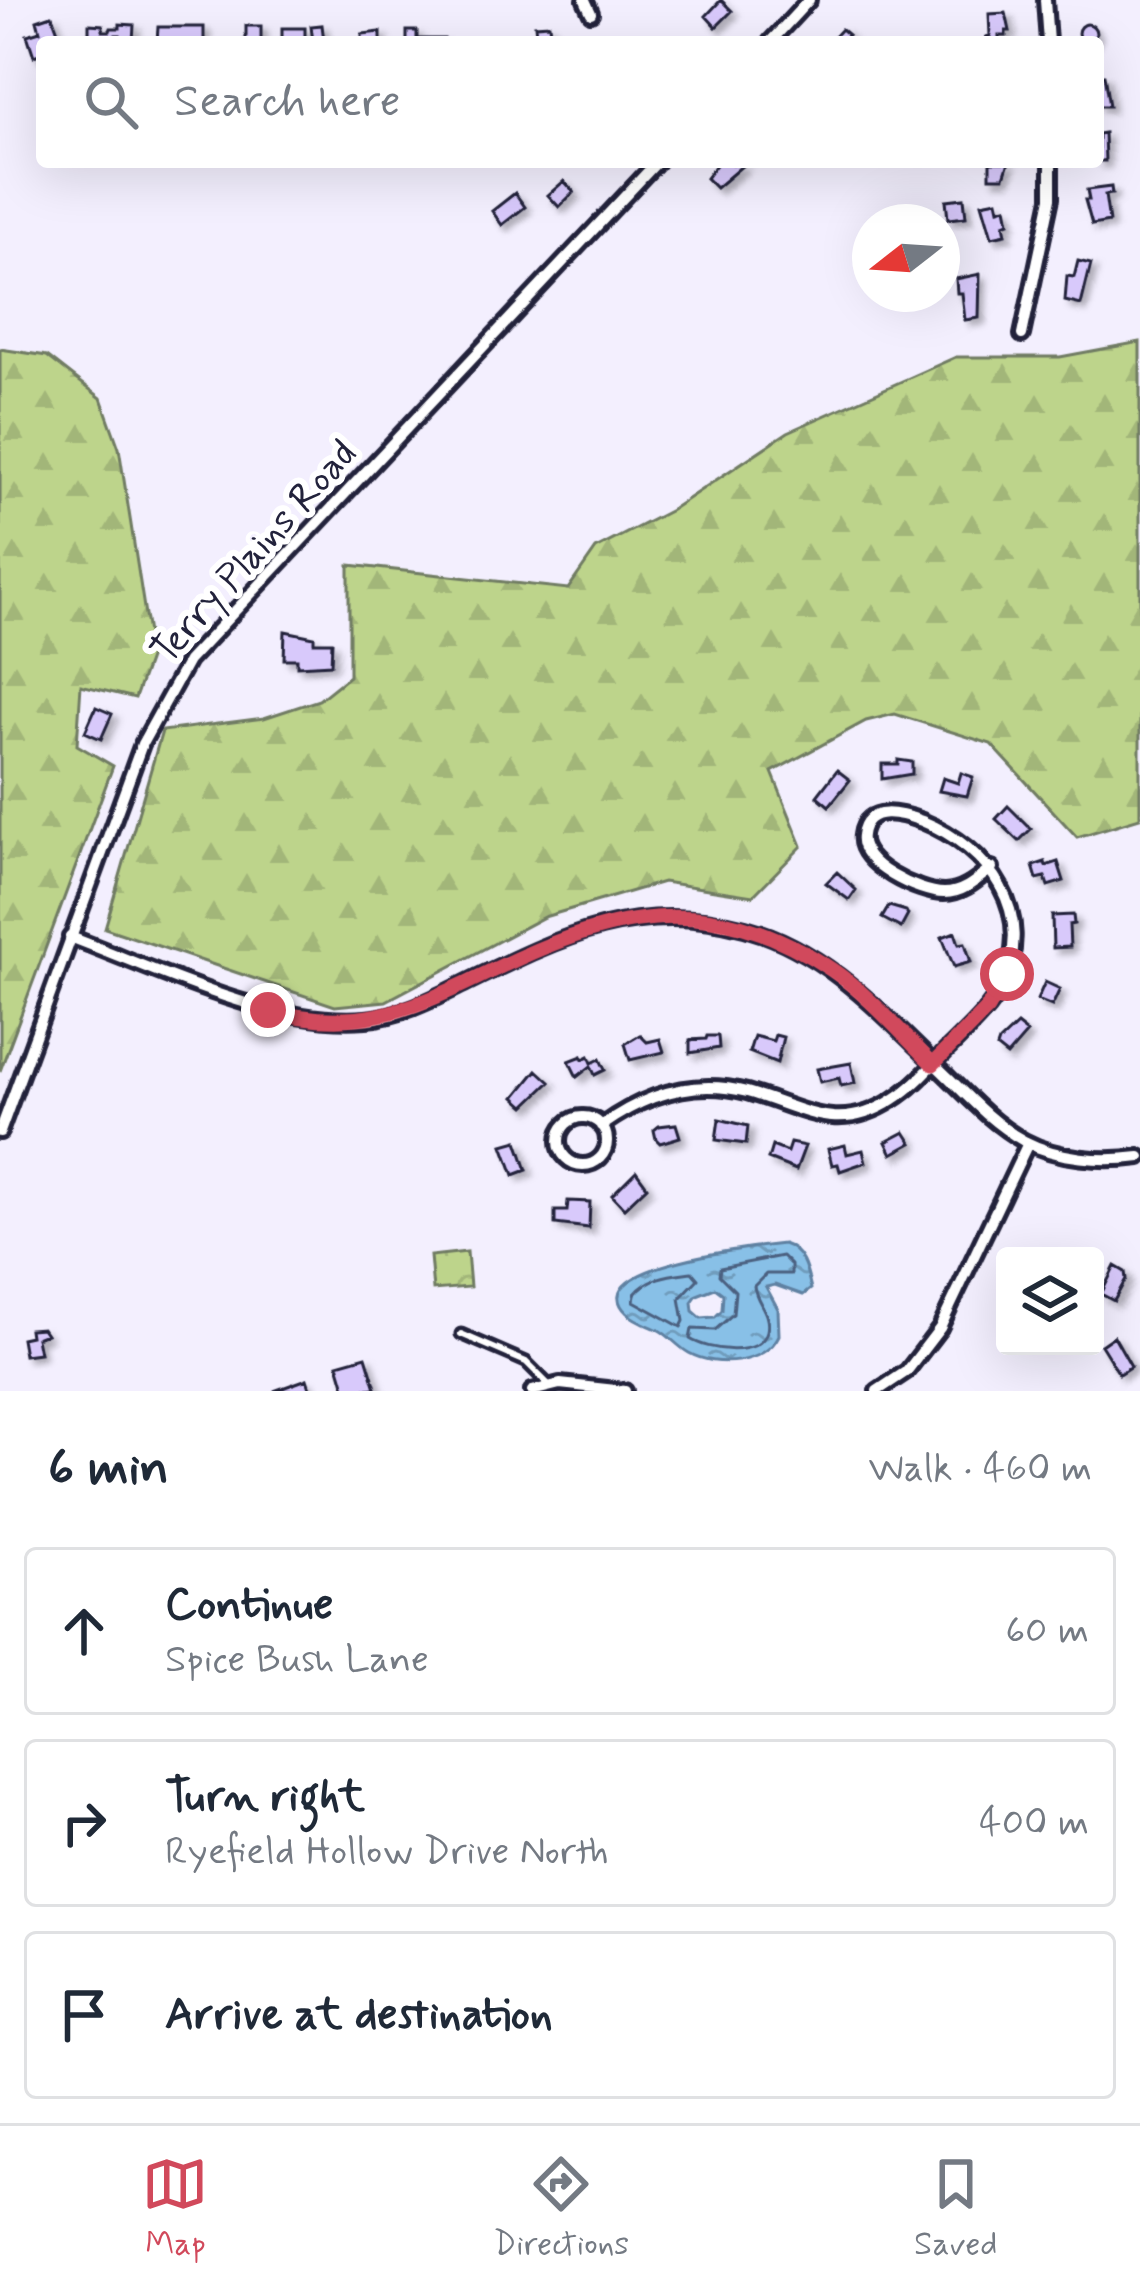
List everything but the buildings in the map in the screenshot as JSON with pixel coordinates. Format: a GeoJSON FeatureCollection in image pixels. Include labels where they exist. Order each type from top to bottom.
{"type":"FeatureCollection","features":[{"type":"Feature","properties":{"kind":"street"},"geometry":{"type":"LineString","coordinates":[[585,0],[590,13]]}},
{"type":"Feature","properties":{"kind":"street"},"geometry":{"type":"LineString","coordinates":[[776,36],[809,0]]}},
{"type":"Feature","properties":{"kind":"street"},"geometry":{"type":"LineString","coordinates":[[1045,0],[1048,36]]}},
{"type":"Feature","properties":{"kind":"street","name":"Terry Plains Road"},"geometry":{"type":"LineString","coordinates":[[0,1132],[142,744],[188,661],[651,168]]}},
{"type":"Feature","properties":{"kind":"street"},"geometry":{"type":"LineString","coordinates":[[1022,335],[1051,198],[1051,168]]}},
{"type":"Feature","properties":{"kind":"street"},"geometry":{"type":"LineString","coordinates":[[601,1126],[642,1101],[695,1087],[746,1092],[808,1115],[848,1117],[890,1102],[987,1009],[1007,974],[1015,931],[992,868],[948,832],[902,814],[880,813],[871,818],[862,835],[862,847],[870,860],[933,892],[958,891],[992,868]]}},
{"type":"Feature","properties":{"kind":"street"},"geometry":{"type":"LineString","coordinates":[[70,937],[268,1010],[328,1021],[398,1012],[575,932],[623,920],[683,916],[716,921],[787,944],[836,972],[994,1122],[1028,1143],[1086,1158],[1140,1157]]}},
{"type":"Feature","properties":{"kind":"street"},"geometry":{"type":"LineString","coordinates":[[587,1118],[601,1126],[607,1140],[597,1161],[574,1164],[562,1154],[561,1131],[572,1120],[587,1118]]}},
{"type":"Feature","properties":{"kind":"street"},"geometry":{"type":"LineString","coordinates":[[877,1391],[907,1371],[940,1328],[1028,1143]]}},
{"type":"Feature","properties":{"kind":"street"},"geometry":{"type":"LineString","coordinates":[[532,1391],[587,1384],[625,1391]]}},
{"type":"Feature","properties":{"kind":"lane"},"geometry":{"type":"LineString","coordinates":[[461,1334],[526,1362],[550,1387]]}},
{"type":"Feature","properties":{"kind":"green space"},"geometry":{"type":"Polygon","coordinates":[[[1140,342],[1140,818],[1077,837],[991,744],[895,714],[866,721],[772,772],[802,846],[753,896],[663,882],[544,917],[386,1001],[335,1006],[105,928],[162,731],[264,718],[319,700],[349,676],[349,565],[568,589],[596,549],[671,510],[788,432],[956,357],[1060,357],[1140,342]]]}},
{"type":"Feature","properties":{"kind":"green space"},"geometry":{"type":"Polygon","coordinates":[[[0,349],[47,356],[101,398],[119,448],[151,653],[135,698],[81,685],[77,745],[113,766],[0,1071],[0,349]]]}},
{"type":"Feature","properties":{"kind":"green space"},"geometry":{"type":"Polygon","coordinates":[[[467,1252],[470,1287],[433,1290],[430,1256],[467,1252]]]}},
{"type":"Feature","properties":{"kind":"water"},"geometry":{"type":"Polygon","coordinates":[[[783,1244],[803,1262],[811,1289],[803,1295],[775,1285],[766,1287],[778,1309],[779,1335],[763,1353],[751,1358],[712,1361],[689,1353],[663,1332],[630,1316],[619,1296],[628,1282],[679,1261],[783,1244]],[[715,1288],[697,1295],[693,1311],[701,1318],[715,1317],[722,1310],[723,1294],[715,1288]]]}},
{"type":"Feature","properties":{"kind":"route"},"geometry":{"type":"LineString","coordinates":[[268,1010],[328,1021],[398,1012],[575,932],[623,920],[683,916],[752,930],[836,972],[933,1064],[987,1009],[1007,974]]}}]}
